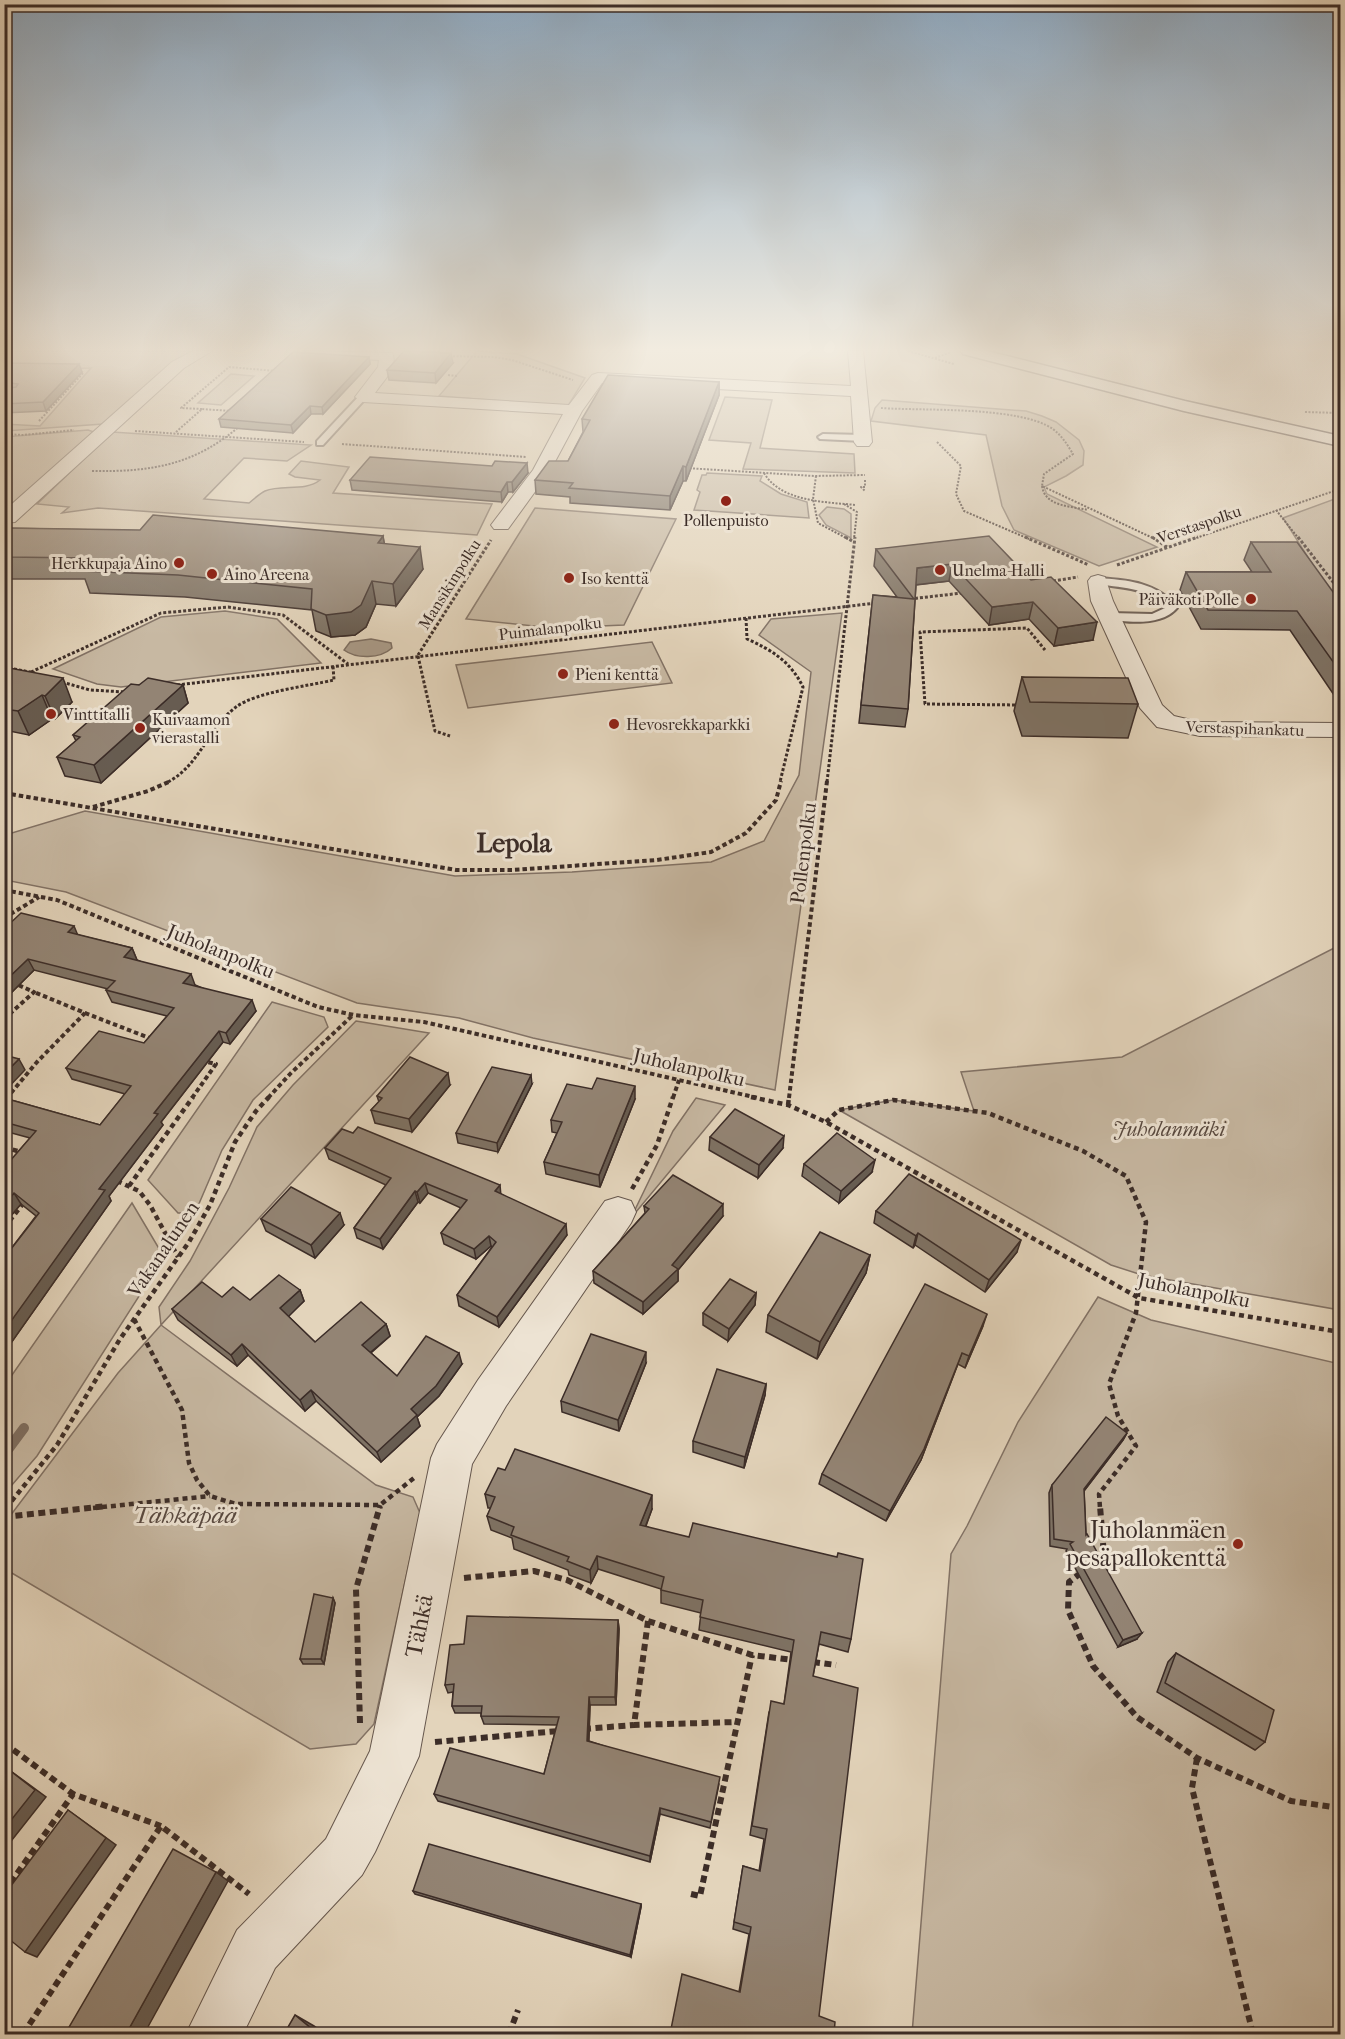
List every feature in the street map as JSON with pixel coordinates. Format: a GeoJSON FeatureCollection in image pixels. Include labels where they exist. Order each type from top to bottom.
{"type":"FeatureCollection","features":[{"type":"Feature","properties":{"kind":"street"},"geometry":{"type":"LineString","coordinates":[[8,518],[86,446]]}},
{"type":"Feature","properties":{"kind":"street"},"geometry":{"type":"LineString","coordinates":[[501,525],[554,446]]}},
{"type":"Feature","properties":{"kind":"street","name":"Verstaspihankatu"},"geometry":{"type":"LineString","coordinates":[[1095,573],[1102,601],[1152,708],[1166,722],[1200,729],[1341,730]]}},
{"type":"Feature","properties":{"kind":"street","name":"Tähkä"},"geometry":{"type":"LineString","coordinates":[[214,2034],[256,1948],[344,1857],[394,1756],[378,1736],[428,1582],[452,1458],[492,1392],[521,1354],[618,1212]]}},
{"type":"Feature","properties":{"kind":"lane"},"geometry":{"type":"LineString","coordinates":[[1095,573],[1151,591],[1164,598],[1171,608],[1164,615],[1110,616]]}},
{"type":"Feature","properties":{"kind":"path"},"geometry":{"type":"LineString","coordinates":[[61,469],[121,472],[191,459],[213,446]]}},
{"type":"Feature","properties":{"kind":"path"},"geometry":{"type":"LineString","coordinates":[[368,446],[548,458]]}},
{"type":"Feature","properties":{"kind":"path"},"geometry":{"type":"LineString","coordinates":[[941,446],[961,466],[954,490],[956,500],[964,511],[1095,573]]}},
{"type":"Feature","properties":{"kind":"path"},"geometry":{"type":"LineString","coordinates":[[1069,446],[1073,454],[1044,474],[1043,494],[1050,502],[1092,510]]}},
{"type":"Feature","properties":{"kind":"path"},"geometry":{"type":"LineString","coordinates":[[685,468],[816,476],[865,475]]}},
{"type":"Feature","properties":{"kind":"path"},"geometry":{"type":"LineString","coordinates":[[764,473],[767,480],[776,488],[792,495],[856,505]]}},
{"type":"Feature","properties":{"kind":"path"},"geometry":{"type":"LineString","coordinates":[[816,476],[813,499],[818,523],[854,542]]}},
{"type":"Feature","properties":{"kind":"path"},"geometry":{"type":"LineString","coordinates":[[865,480],[865,487]]}},
{"type":"Feature","properties":{"kind":"path"},"geometry":{"type":"LineString","coordinates":[[1042,486],[1092,510],[1124,522],[1167,547]]}},
{"type":"Feature","properties":{"kind":"path","name":"Verstaspolku"},"geometry":{"type":"LineString","coordinates":[[1095,573],[1341,489]]}},
{"type":"Feature","properties":{"kind":"path","name":"Pollenpolku"},"geometry":{"type":"LineString","coordinates":[[788,1105],[848,605],[857,512],[844,504]]}},
{"type":"Feature","properties":{"kind":"path"},"geometry":{"type":"LineString","coordinates":[[1276,510],[1341,591]]}},
{"type":"Feature","properties":{"kind":"path","name":"Mansikinpolku"},"geometry":{"type":"LineString","coordinates":[[418,656],[501,525]]}},
{"type":"Feature","properties":{"kind":"path"},"geometry":{"type":"LineString","coordinates":[[1047,582],[1095,573]]}},
{"type":"Feature","properties":{"kind":"path"},"geometry":{"type":"LineString","coordinates":[[904,600],[972,591]]}},
{"type":"Feature","properties":{"kind":"path","name":"Puimalanpolku"},"geometry":{"type":"LineString","coordinates":[[175,685],[882,602]]}},
{"type":"Feature","properties":{"kind":"path"},"geometry":{"type":"LineString","coordinates":[[31,672],[161,613],[228,607],[283,615],[349,664]]}},
{"type":"Feature","properties":{"kind":"path"},"geometry":{"type":"LineString","coordinates":[[4,793],[456,870],[534,869],[657,860],[711,852],[746,833],[776,800],[803,687],[796,670],[772,650],[747,639],[746,618]]}},
{"type":"Feature","properties":{"kind":"path"},"geometry":{"type":"LineString","coordinates":[[1029,705],[925,704],[920,632],[1027,628],[1045,650]]}},
{"type":"Feature","properties":{"kind":"path"},"geometry":{"type":"LineString","coordinates":[[418,656],[435,731],[450,736]]}},
{"type":"Feature","properties":{"kind":"path"},"geometry":{"type":"LineString","coordinates":[[90,808],[149,791],[178,779],[195,761],[215,729],[238,705],[334,680],[333,666]]}},
{"type":"Feature","properties":{"kind":"path"},"geometry":{"type":"LineString","coordinates":[[4,667],[40,675]]}},
{"type":"Feature","properties":{"kind":"path"},"geometry":{"type":"LineString","coordinates":[[60,681],[90,690],[128,691]]}},
{"type":"Feature","properties":{"kind":"path","name":"Juholanpolku"},"geometry":{"type":"LineString","coordinates":[[4,890],[57,900],[318,1007],[354,1014],[424,1022],[788,1105],[826,1122],[1139,1299],[1341,1332]]}},
{"type":"Feature","properties":{"kind":"path"},"geometry":{"type":"LineString","coordinates":[[4,918],[39,897]]}},
{"type":"Feature","properties":{"kind":"path"},"geometry":{"type":"LineString","coordinates":[[4,910],[14,912]]}},
{"type":"Feature","properties":{"kind":"path"},"geometry":{"type":"LineString","coordinates":[[14,982],[161,1044]]}},
{"type":"Feature","properties":{"kind":"path"},"geometry":{"type":"LineString","coordinates":[[4,1019],[34,992]]}},
{"type":"Feature","properties":{"kind":"path"},"geometry":{"type":"LineString","coordinates":[[10,1093],[85,1013]]}},
{"type":"Feature","properties":{"kind":"path","name":"Vakanalunen"},"geometry":{"type":"LineString","coordinates":[[4,1511],[57,1445],[96,1378],[178,1257],[210,1205],[235,1142],[256,1111],[291,1073],[354,1014]]}},
{"type":"Feature","properties":{"kind":"path"},"geometry":{"type":"LineString","coordinates":[[129,1186],[216,1064],[200,1060]]}},
{"type":"Feature","properties":{"kind":"path"},"geometry":{"type":"LineString","coordinates":[[618,1212],[657,1145],[679,1080]]}},
{"type":"Feature","properties":{"kind":"path"},"geometry":{"type":"LineString","coordinates":[[826,1122],[840,1110],[893,1100],[988,1113],[1083,1151],[1125,1176],[1146,1222],[1136,1313],[1109,1384],[1118,1416],[1136,1446],[1099,1494],[1104,1555],[1095,1562]]}},
{"type":"Feature","properties":{"kind":"path"},"geometry":{"type":"LineString","coordinates":[[4,1147],[27,1153]]}},
{"type":"Feature","properties":{"kind":"path"},"geometry":{"type":"LineString","coordinates":[[115,1180],[139,1191],[150,1205],[178,1257]]}},
{"type":"Feature","properties":{"kind":"path"},"geometry":{"type":"LineString","coordinates":[[4,1228],[22,1205]]}},
{"type":"Feature","properties":{"kind":"path"},"geometry":{"type":"LineString","coordinates":[[134,1319],[182,1410],[189,1463],[197,1480],[210,1496]]}},
{"type":"Feature","properties":{"kind":"path"},"geometry":{"type":"LineString","coordinates":[[452,1458],[427,1467],[380,1506],[356,1590],[378,1736],[563,1731]]}},
{"type":"Feature","properties":{"kind":"path"},"geometry":{"type":"LineString","coordinates":[[4,1517],[210,1496],[236,1504],[380,1506]]}},
{"type":"Feature","properties":{"kind":"path"},"geometry":{"type":"LineString","coordinates":[[1086,1569],[1069,1582],[1068,1610],[1093,1666],[1137,1718],[1197,1758],[1291,1801],[1341,1808]]}},
{"type":"Feature","properties":{"kind":"path"},"geometry":{"type":"LineString","coordinates":[[428,1582],[534,1571],[567,1580],[648,1621],[752,1655],[836,1665]]}},
{"type":"Feature","properties":{"kind":"path"},"geometry":{"type":"LineString","coordinates":[[634,1725],[648,1621]]}},
{"type":"Feature","properties":{"kind":"path"},"geometry":{"type":"LineString","coordinates":[[691,1894],[700,1896],[752,1655]]}},
{"type":"Feature","properties":{"kind":"path"},"geometry":{"type":"LineString","coordinates":[[575,1730],[634,1725],[737,1722]]}},
{"type":"Feature","properties":{"kind":"path"},"geometry":{"type":"LineString","coordinates":[[5,1745],[73,1794],[161,1826],[249,1894]]}},
{"type":"Feature","properties":{"kind":"path"},"geometry":{"type":"LineString","coordinates":[[1197,1758],[1192,1788],[1253,2034]]}},
{"type":"Feature","properties":{"kind":"path"},"geometry":{"type":"LineString","coordinates":[[4,1892],[73,1794]]}},
{"type":"Feature","properties":{"kind":"path"},"geometry":{"type":"LineString","coordinates":[[22,2034],[161,1826]]}},
{"type":"Feature","properties":{"kind":"path"},"geometry":{"type":"LineString","coordinates":[[509,2034],[518,2010]]}},
{"type":"Feature","properties":{"kind":"green space"},"geometry":{"type":"Polygon","coordinates":[[[5,446],[79,446],[5,514],[5,446]]]}},
{"type":"Feature","properties":{"kind":"green space"},"geometry":{"type":"Polygon","coordinates":[[[97,446],[309,446],[287,461],[244,458],[204,499],[249,503],[265,491],[307,486],[320,480],[295,477],[289,474],[301,461],[349,467],[333,493],[492,504],[477,535],[98,508],[62,513],[69,507],[37,504],[97,446]]]}},
{"type":"Feature","properties":{"kind":"green space"},"geometry":{"type":"Polygon","coordinates":[[[750,446],[760,446],[760,448],[854,454],[855,473],[743,469],[750,446]]]}},
{"type":"Feature","properties":{"kind":"green space"},"geometry":{"type":"Polygon","coordinates":[[[989,446],[1082,446],[1084,451],[1083,465],[1044,487],[1047,494],[1157,547],[1099,566],[1014,530],[1002,506],[989,446]]]}},
{"type":"Feature","properties":{"kind":"green space","name":"Pollenpuisto"},"geometry":{"type":"Polygon","coordinates":[[[707,473],[762,476],[760,481],[781,494],[807,502],[809,518],[694,510],[700,492],[697,490],[702,475],[707,473]]]}},
{"type":"Feature","properties":{"kind":"green space"},"geometry":{"type":"Polygon","coordinates":[[[1340,497],[1340,608],[1283,518],[1340,497]]]}},
{"type":"Feature","properties":{"kind":"green space"},"geometry":{"type":"Polygon","coordinates":[[[827,507],[844,509],[851,514],[851,538],[826,525],[819,515],[827,507]]]}},
{"type":"Feature","properties":{"kind":"green space","name":"Iso kenttä"},"geometry":{"type":"Polygon","coordinates":[[[535,508],[676,519],[624,625],[553,628],[466,619],[535,508]]]}},
{"type":"Feature","properties":{"kind":"green space"},"geometry":{"type":"Polygon","coordinates":[[[225,611],[277,619],[321,663],[121,687],[97,684],[53,669],[161,617],[225,611]]]}},
{"type":"Feature","properties":{"kind":"green space"},"geometry":{"type":"Polygon","coordinates":[[[842,613],[775,1090],[533,1038],[459,1018],[357,1003],[66,892],[5,880],[5,835],[85,811],[455,876],[572,872],[711,862],[764,841],[799,775],[811,672],[759,635],[771,619],[842,613]]]}},
{"type":"Feature","properties":{"kind":"green space","name":"Pieni kenttä"},"geometry":{"type":"Polygon","coordinates":[[[652,642],[672,683],[468,708],[456,665],[652,642]]]}},
{"type":"Feature","properties":{"kind":"green space","name":"Juholanmäki"},"geometry":{"type":"Polygon","coordinates":[[[1340,945],[1340,1310],[1142,1275],[1111,1265],[839,1110],[893,1100],[974,1111],[961,1072],[1122,1057],[1340,945]]]}},
{"type":"Feature","properties":{"kind":"green space"},"geometry":{"type":"Polygon","coordinates":[[[272,1002],[324,1017],[328,1027],[253,1100],[222,1150],[195,1213],[178,1213],[148,1180],[272,1002]]]}},
{"type":"Feature","properties":{"kind":"green space"},"geometry":{"type":"Polygon","coordinates":[[[356,1021],[429,1033],[161,1325],[159,1307],[190,1261],[229,1188],[257,1127],[293,1085],[356,1021]]]}},
{"type":"Feature","properties":{"kind":"green space"},"geometry":{"type":"Polygon","coordinates":[[[696,1098],[725,1105],[631,1218],[673,1131],[696,1098]]]}},
{"type":"Feature","properties":{"kind":"green space"},"geometry":{"type":"Polygon","coordinates":[[[132,1203],[164,1257],[37,1456],[5,1493],[5,1385],[132,1203]]]}},
{"type":"Feature","properties":{"kind":"green space"},"geometry":{"type":"Polygon","coordinates":[[[1098,1297],[1151,1320],[1340,1364],[1340,2034],[912,2034],[951,1554],[1018,1422],[1098,1297]]]}},
{"type":"Feature","properties":{"kind":"green space","name":"Tähkäpää"},"geometry":{"type":"Polygon","coordinates":[[[161,1325],[376,1485],[413,1497],[420,1513],[374,1724],[356,1744],[310,1749],[5,1569],[4,1524],[118,1373],[161,1325]]]}},
{"type":"Feature","properties":{"kind":"shaded area"},"geometry":{"type":"Polygon","coordinates":[[[371,639],[391,643],[392,648],[375,656],[355,655],[344,650],[350,642],[371,639]]]}},
{"type":"Feature","properties":{"kind":"building"},"geometry":{"type":"Polygon","coordinates":[[[576,446],[694,446],[670,496],[569,488],[573,483],[535,480],[549,461],[568,461],[576,446]]]}},
{"type":"Feature","properties":{"kind":"building"},"geometry":{"type":"Polygon","coordinates":[[[370,457],[492,466],[495,461],[527,463],[512,482],[507,482],[501,492],[350,480],[370,457]]]}},
{"type":"Feature","properties":{"kind":"building"},"geometry":{"type":"Polygon","coordinates":[[[153,515],[383,536],[378,543],[420,547],[393,584],[372,581],[361,605],[351,612],[326,615],[311,609],[312,589],[178,575],[82,571],[90,558],[4,557],[4,528],[140,530],[153,515]]]}},
{"type":"Feature","properties":{"kind":"building"},"geometry":{"type":"Polygon","coordinates":[[[989,536],[1031,580],[1051,577],[1097,622],[1058,628],[1033,602],[992,607],[952,564],[917,568],[908,709],[861,705],[873,595],[914,599],[876,549],[989,536]]]}},
{"type":"Feature","properties":{"kind":"building"},"geometry":{"type":"Polygon","coordinates":[[[1251,542],[1297,542],[1341,603],[1341,673],[1297,611],[1208,610],[1186,572],[1271,572],[1251,542]]]}},
{"type":"Feature","properties":{"kind":"building"},"geometry":{"type":"Polygon","coordinates":[[[4,667],[63,678],[45,696],[42,695],[18,711],[4,709],[4,667]]]}},
{"type":"Feature","properties":{"kind":"building"},"geometry":{"type":"Polygon","coordinates":[[[1022,677],[1128,678],[1138,704],[1030,702],[1022,677]]]}},
{"type":"Feature","properties":{"kind":"building"},"geometry":{"type":"Polygon","coordinates":[[[148,678],[183,685],[94,765],[57,757],[80,737],[73,735],[131,684],[139,685],[148,678]]]}},
{"type":"Feature","properties":{"kind":"building"},"geometry":{"type":"Polygon","coordinates":[[[21,913],[74,926],[68,932],[132,948],[124,957],[191,974],[183,983],[252,1000],[226,1033],[219,1031],[154,1113],[158,1114],[99,1189],[105,1190],[4,1331],[4,1258],[39,1213],[14,1193],[4,1205],[4,1168],[36,1131],[4,1122],[4,1098],[100,1125],[131,1086],[66,1068],[99,1031],[144,1043],[174,1008],[106,990],[115,981],[28,959],[4,982],[4,929],[21,913]]]}},
{"type":"Feature","properties":{"kind":"building"},"geometry":{"type":"Polygon","coordinates":[[[4,1055],[19,1059],[4,1074],[4,1055]]]}},
{"type":"Feature","properties":{"kind":"building"},"geometry":{"type":"Polygon","coordinates":[[[410,1057],[448,1073],[409,1119],[371,1110],[382,1098],[377,1096],[410,1057]]]}},
{"type":"Feature","properties":{"kind":"building"},"geometry":{"type":"Polygon","coordinates":[[[492,1067],[531,1075],[497,1143],[456,1133],[492,1067]]]}},
{"type":"Feature","properties":{"kind":"building"},"geometry":{"type":"Polygon","coordinates":[[[597,1078],[635,1086],[599,1175],[544,1162],[562,1122],[551,1120],[567,1084],[592,1089],[597,1078]]]}},
{"type":"Feature","properties":{"kind":"building"},"geometry":{"type":"Polygon","coordinates":[[[735,1109],[784,1136],[759,1165],[710,1137],[735,1109]]]}},
{"type":"Feature","properties":{"kind":"building"},"geometry":{"type":"Polygon","coordinates":[[[358,1127],[500,1185],[495,1191],[566,1224],[497,1317],[457,1295],[496,1242],[489,1236],[474,1249],[441,1233],[467,1200],[425,1183],[417,1192],[415,1191],[380,1239],[354,1228],[391,1178],[325,1148],[342,1129],[353,1133],[358,1127]]]}},
{"type":"Feature","properties":{"kind":"building"},"geometry":{"type":"Polygon","coordinates":[[[837,1133],[875,1160],[841,1191],[804,1164],[837,1133]]]}},
{"type":"Feature","properties":{"kind":"building"},"geometry":{"type":"Polygon","coordinates":[[[909,1174],[1021,1240],[989,1280],[918,1233],[916,1236],[876,1211],[909,1174]]]}},
{"type":"Feature","properties":{"kind":"building"},"geometry":{"type":"Polygon","coordinates":[[[673,1175],[723,1204],[672,1265],[678,1269],[643,1302],[593,1271],[649,1209],[644,1206],[673,1175]]]}},
{"type":"Feature","properties":{"kind":"building"},"geometry":{"type":"Polygon","coordinates":[[[291,1187],[340,1213],[311,1245],[261,1219],[291,1187]]]}},
{"type":"Feature","properties":{"kind":"building"},"geometry":{"type":"Polygon","coordinates":[[[820,1232],[870,1255],[820,1342],[768,1315],[820,1232]]]}},
{"type":"Feature","properties":{"kind":"building"},"geometry":{"type":"Polygon","coordinates":[[[279,1275],[300,1290],[280,1308],[315,1342],[361,1302],[386,1324],[362,1345],[397,1376],[426,1336],[459,1353],[436,1386],[411,1409],[417,1415],[377,1452],[311,1390],[300,1400],[242,1344],[231,1355],[172,1309],[202,1282],[222,1297],[233,1287],[250,1300],[279,1275]]]}},
{"type":"Feature","properties":{"kind":"building"},"geometry":{"type":"Polygon","coordinates":[[[730,1279],[756,1293],[729,1329],[703,1313],[730,1279]]]}},
{"type":"Feature","properties":{"kind":"building"},"geometry":{"type":"Polygon","coordinates":[[[925,1284],[987,1314],[969,1356],[962,1353],[924,1449],[890,1511],[822,1474],[925,1284]]]}},
{"type":"Feature","properties":{"kind":"building"},"geometry":{"type":"Polygon","coordinates":[[[591,1334],[646,1352],[618,1420],[561,1401],[591,1334]]]}},
{"type":"Feature","properties":{"kind":"building"},"geometry":{"type":"Polygon","coordinates":[[[717,1369],[766,1384],[745,1457],[693,1441],[717,1369]]]}},
{"type":"Feature","properties":{"kind":"building"},"geometry":{"type":"Polygon","coordinates":[[[1106,1417],[1127,1433],[1084,1489],[1086,1535],[1142,1633],[1123,1640],[1070,1544],[1073,1542],[1054,1539],[1052,1485],[1106,1417]]]}},
{"type":"Feature","properties":{"kind":"building"},"geometry":{"type":"Polygon","coordinates":[[[515,1449],[652,1495],[640,1525],[689,1537],[693,1523],[837,1557],[838,1553],[863,1559],[851,1639],[821,1632],[813,1676],[858,1688],[819,2016],[835,2022],[834,2034],[688,2034],[671,2029],[682,1974],[740,1992],[751,1927],[734,1922],[743,1866],[760,1871],[767,1829],[752,1826],[771,1701],[784,1704],[794,1640],[700,1617],[703,1600],[661,1590],[664,1577],[597,1556],[590,1570],[567,1561],[569,1557],[511,1535],[514,1527],[487,1516],[495,1497],[485,1494],[498,1468],[505,1470],[515,1449]]]}},
{"type":"Feature","properties":{"kind":"building"},"geometry":{"type":"Polygon","coordinates":[[[314,1594],[333,1598],[321,1659],[300,1659],[314,1594]]]}},
{"type":"Feature","properties":{"kind":"building"},"geometry":{"type":"Polygon","coordinates":[[[467,1616],[618,1620],[615,1697],[589,1697],[587,1741],[720,1777],[711,1822],[660,1808],[650,1856],[434,1794],[450,1748],[544,1774],[559,1717],[481,1716],[482,1706],[452,1706],[454,1684],[445,1685],[450,1645],[464,1644],[467,1616]]]}},
{"type":"Feature","properties":{"kind":"building"},"geometry":{"type":"Polygon","coordinates":[[[1176,1653],[1274,1710],[1265,1742],[1165,1683],[1176,1653]]]}},
{"type":"Feature","properties":{"kind":"building"},"geometry":{"type":"Polygon","coordinates":[[[4,1766],[35,1790],[4,1829],[4,1766]]]}},
{"type":"Feature","properties":{"kind":"building"},"geometry":{"type":"Polygon","coordinates":[[[68,1810],[106,1838],[25,1952],[4,1935],[4,1895],[68,1810]]]}},
{"type":"Feature","properties":{"kind":"building"},"geometry":{"type":"Polygon","coordinates":[[[429,1844],[641,1904],[630,1955],[413,1891],[429,1844]]]}},
{"type":"Feature","properties":{"kind":"building"},"geometry":{"type":"Polygon","coordinates":[[[173,1849],[216,1872],[126,2034],[65,2034],[173,1849]]]}},
{"type":"Feature","properties":{"kind":"building"},"geometry":{"type":"Polygon","coordinates":[[[295,2015],[318,2034],[284,2034],[295,2015]]]}},
{"type":"Feature","properties":{"kind":"waterway"},"geometry":{"type":"LineString","coordinates":[[4,1455],[24,1428]]}},
{"type":"Feature","properties":{"kind":"place","name":"Pollenpuisto"},"geometry":{"type":"Point","coordinates":[726,501]}},
{"type":"Feature","properties":{"kind":"place","name":"Herkkupaja Aino"},"geometry":{"type":"Point","coordinates":[179,563]}},
{"type":"Feature","properties":{"kind":"place","name":"Unelma-Halli"},"geometry":{"type":"Point","coordinates":[940,570]}},
{"type":"Feature","properties":{"kind":"place","name":"Aino Areena"},"geometry":{"type":"Point","coordinates":[212,574]}},
{"type":"Feature","properties":{"kind":"place","name":"Iso kenttä"},"geometry":{"type":"Point","coordinates":[569,578]}},
{"type":"Feature","properties":{"kind":"place","name":"Päiväkoti Polle"},"geometry":{"type":"Point","coordinates":[1251,599]}},
{"type":"Feature","properties":{"kind":"place","name":"Pieni kenttä"},"geometry":{"type":"Point","coordinates":[563,674]}},
{"type":"Feature","properties":{"kind":"place","name":"Vinttitalli"},"geometry":{"type":"Point","coordinates":[51,714]}},
{"type":"Feature","properties":{"kind":"place","name":"Hevosrekkaparkki"},"geometry":{"type":"Point","coordinates":[614,724]}},
{"type":"Feature","properties":{"kind":"place","name":"Kuivaamon vierastalli"},"geometry":{"type":"Point","coordinates":[140,728]}},
{"type":"Feature","properties":{"kind":"place","name":"Juholanmäen pesäpallokenttä"},"geometry":{"type":"Point","coordinates":[1238,1544]}},
{"type":"Feature","properties":{"kind":"district","name":"Lepola"},"geometry":{"type":"Point","coordinates":[514,843]}}]}
